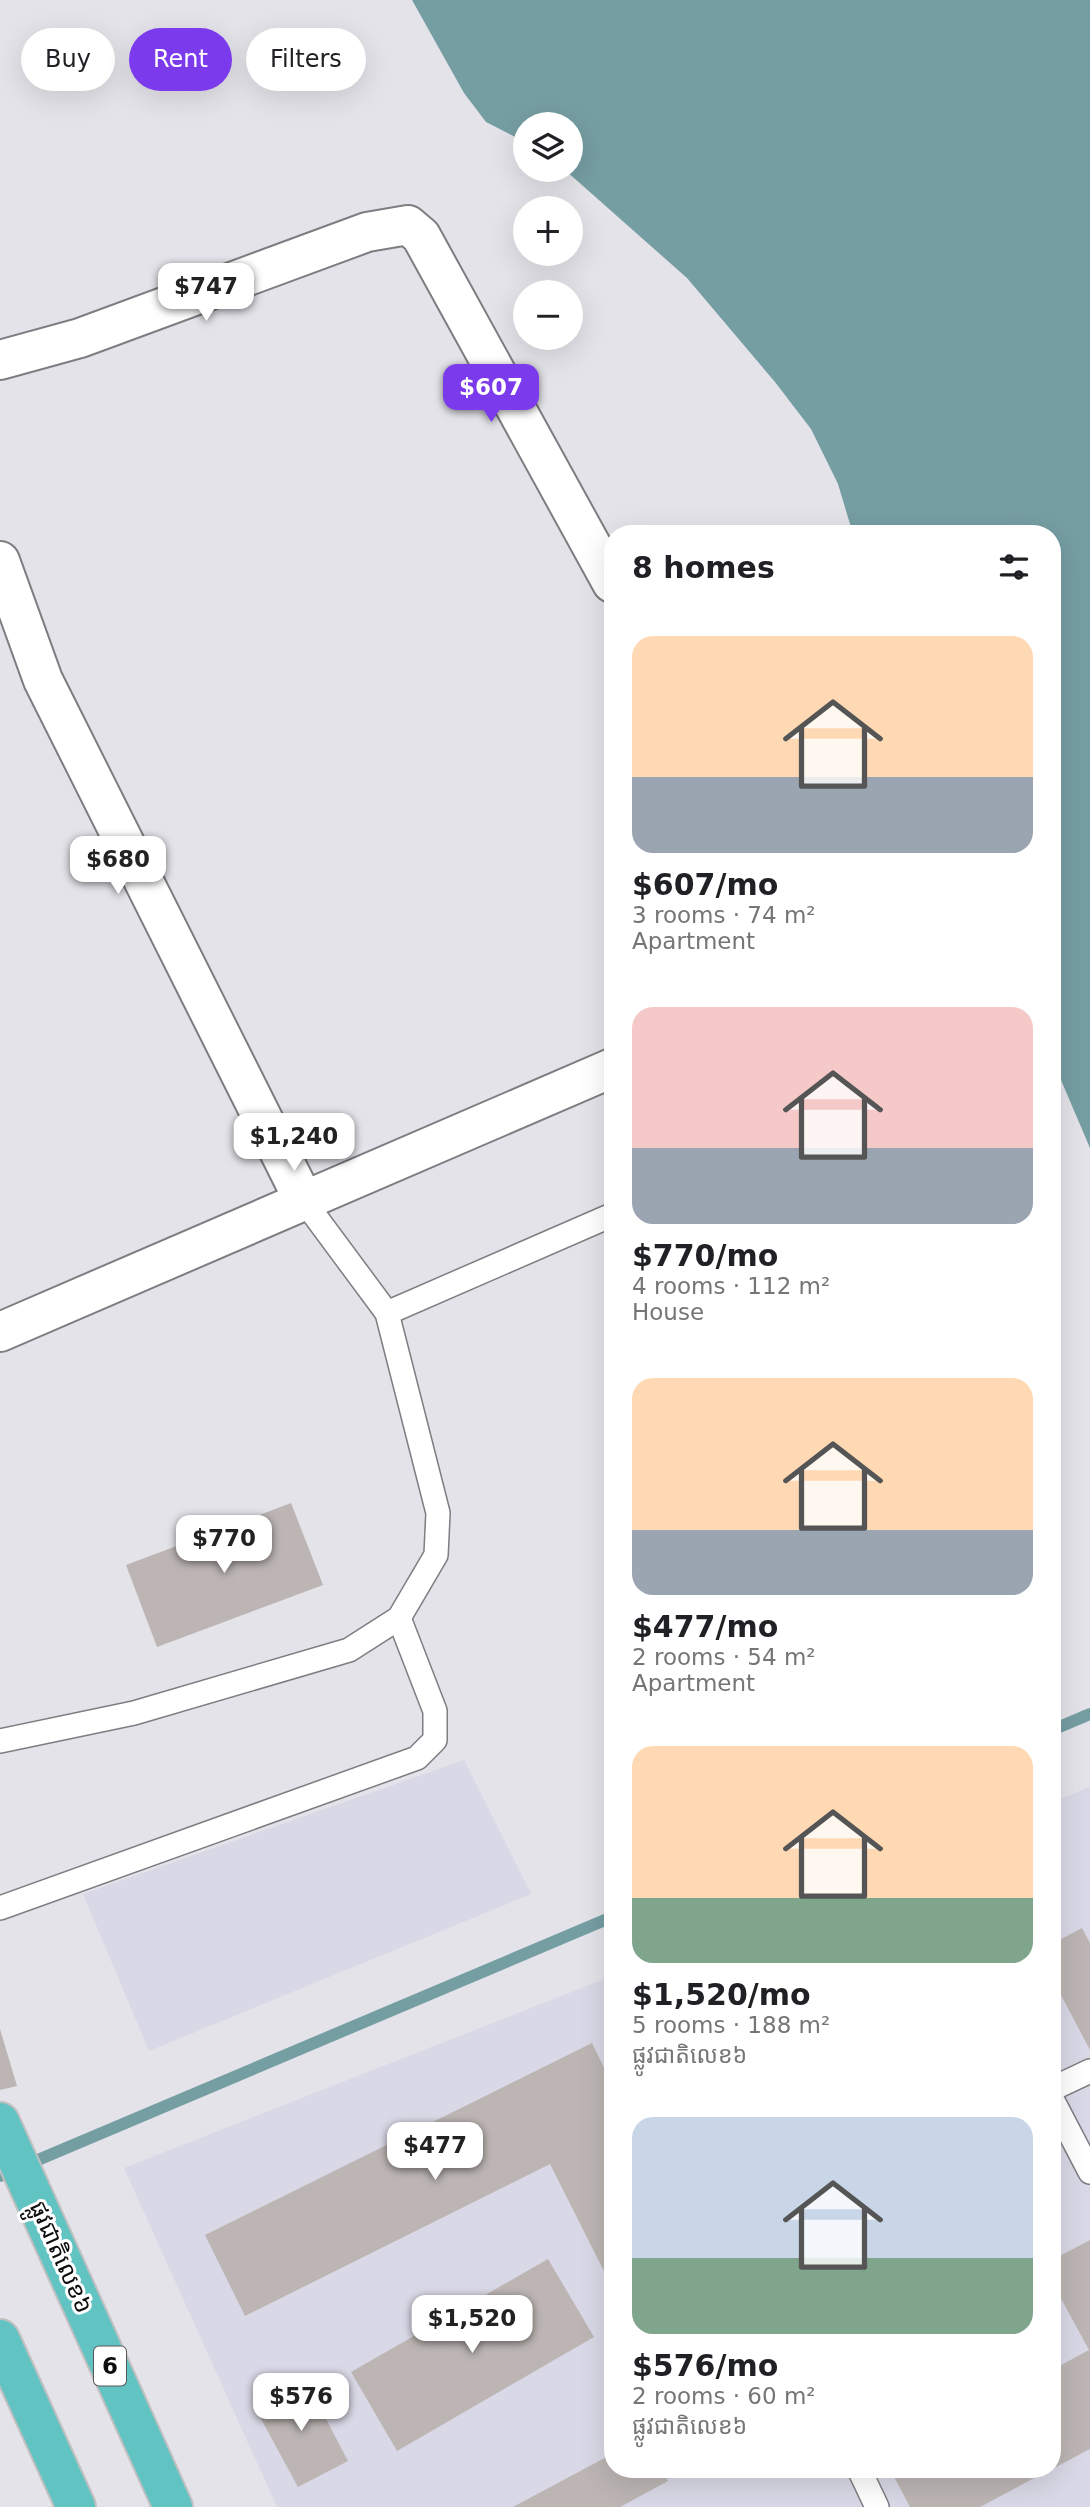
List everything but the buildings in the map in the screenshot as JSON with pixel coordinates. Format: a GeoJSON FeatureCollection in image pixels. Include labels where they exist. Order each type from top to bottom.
{"type":"FeatureCollection","features":[{"type":"Feature","properties":{"kind":"highway","name":"ផ្លូវជាតិលេខ៦"},"geometry":{"type":"LineString","coordinates":[[0,2122],[173,2507]]}},
{"type":"Feature","properties":{"kind":"highway"},"geometry":{"type":"LineString","coordinates":[[0,2339],[76,2507]]}},
{"type":"Feature","properties":{"kind":"street"},"geometry":{"type":"LineString","coordinates":[[0,360],[80,338],[367,232],[408,225],[421,236],[604,568]]}},
{"type":"Feature","properties":{"kind":"street"},"geometry":{"type":"LineString","coordinates":[[0,561],[44,680],[304,1201]]}},
{"type":"Feature","properties":{"kind":"street"},"geometry":{"type":"LineString","coordinates":[[0,1332],[604,1071]]}},
{"type":"Feature","properties":{"kind":"lane"},"geometry":{"type":"LineString","coordinates":[[0,1741],[134,1713],[349,1650],[398,1618],[436,1555],[438,1513],[387,1314],[304,1201]]}},
{"type":"Feature","properties":{"kind":"lane"},"geometry":{"type":"LineString","coordinates":[[387,1314],[604,1219]]}},
{"type":"Feature","properties":{"kind":"lane"},"geometry":{"type":"LineString","coordinates":[[0,1908],[417,1758],[435,1740],[435,1711],[398,1618]]}},
{"type":"Feature","properties":{"kind":"lane"},"geometry":{"type":"LineString","coordinates":[[1061,2085],[1090,2071]]}},
{"type":"Feature","properties":{"kind":"lane"},"geometry":{"type":"LineString","coordinates":[[1061,2116],[1090,2172]]}},
{"type":"Feature","properties":{"kind":"lane"},"geometry":{"type":"LineString","coordinates":[[863,2478],[877,2507]]}},
{"type":"Feature","properties":{"kind":"shaded area"},"geometry":{"type":"Polygon","coordinates":[[[464,1760],[531,1894],[149,2051],[83,1894],[464,1760]]]}},
{"type":"Feature","properties":{"kind":"shaded area"},"geometry":{"type":"Polygon","coordinates":[[[1090,1787],[1090,2507],[277,2507],[124,2168],[604,1979],[604,2478],[1061,2478],[1061,1798],[1090,1787]]]}},
{"type":"Feature","properties":{"kind":"water"},"geometry":{"type":"Polygon","coordinates":[[[412,0],[1090,0],[1090,1148],[1061,1080],[1061,525],[850,525],[838,484],[811,429],[775,382],[687,278],[579,182],[583,182],[583,112],[513,112],[513,136],[486,122],[464,93],[412,0]]]}},
{"type":"Feature","properties":{"kind":"waterway"},"geometry":{"type":"LineString","coordinates":[[1061,1726],[1090,1714]]}},
{"type":"Feature","properties":{"kind":"waterway"},"geometry":{"type":"LineString","coordinates":[[0,2176],[604,1920]]}}]}
